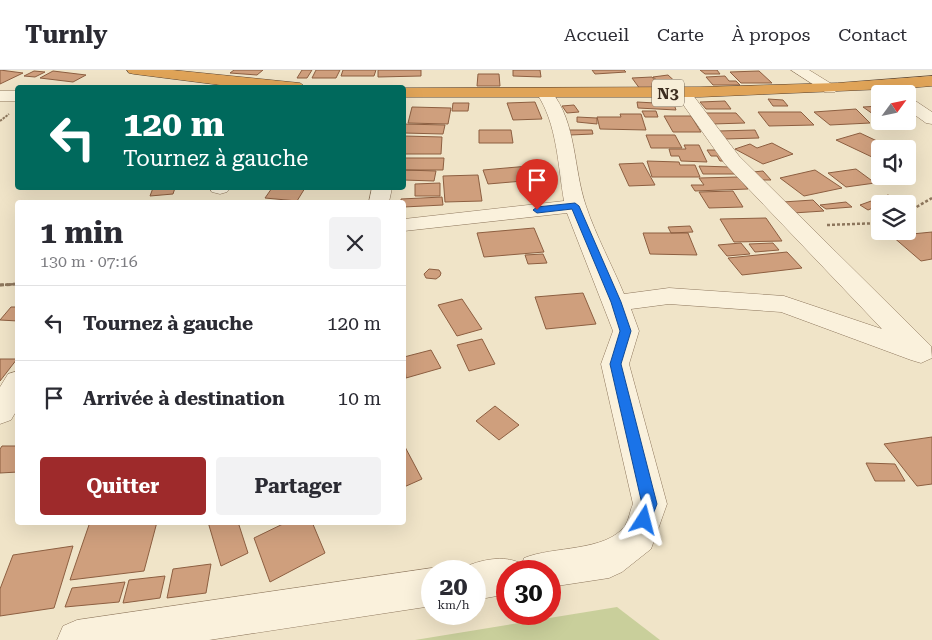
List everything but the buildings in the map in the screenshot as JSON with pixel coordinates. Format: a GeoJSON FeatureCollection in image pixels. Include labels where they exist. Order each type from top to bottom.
{"type":"FeatureCollection","features":[{"type":"Feature","properties":{"kind":"highway"},"geometry":{"type":"LineString","coordinates":[[134,70],[265,85]]}},
{"type":"Feature","properties":{"kind":"highway","name":"N3"},"geometry":{"type":"LineString","coordinates":[[910,85],[932,81]]}},
{"type":"Feature","properties":{"kind":"highway","name":"N3"},"geometry":{"type":"LineString","coordinates":[[406,92],[545,94],[830,88],[871,90]]}},
{"type":"Feature","properties":{"kind":"street"},"geometry":{"type":"LineString","coordinates":[[798,70],[830,88]]}},
{"type":"Feature","properties":{"kind":"street"},"geometry":{"type":"LineString","coordinates":[[683,92],[732,160],[926,354]]}},
{"type":"Feature","properties":{"kind":"street"},"geometry":{"type":"LineString","coordinates":[[545,94],[552,102],[562,135],[575,206],[616,302],[626,331],[615,364],[650,504],[638,537],[609,560],[561,567]]}},
{"type":"Feature","properties":{"kind":"street"},"geometry":{"type":"LineString","coordinates":[[0,96],[15,96]]}},
{"type":"Feature","properties":{"kind":"street"},"geometry":{"type":"LineString","coordinates":[[916,107],[932,112]]}},
{"type":"Feature","properties":{"kind":"street"},"geometry":{"type":"LineString","coordinates":[[916,109],[932,120]]}},
{"type":"Feature","properties":{"kind":"street"},"geometry":{"type":"LineString","coordinates":[[406,225],[575,206]]}},
{"type":"Feature","properties":{"kind":"street"},"geometry":{"type":"LineString","coordinates":[[616,302],[669,296],[784,304],[926,354]]}},
{"type":"Feature","properties":{"kind":"street"},"geometry":{"type":"LineString","coordinates":[[0,412],[15,387]]}},
{"type":"Feature","properties":{"kind":"street"},"geometry":{"type":"LineString","coordinates":[[76,640],[421,589]]}},
{"type":"Feature","properties":{"kind":"path"},"geometry":{"type":"LineString","coordinates":[[916,207],[932,198]]}},
{"type":"Feature","properties":{"kind":"path"},"geometry":{"type":"LineString","coordinates":[[797,226],[871,222]]}},
{"type":"Feature","properties":{"kind":"path"},"geometry":{"type":"LineString","coordinates":[[0,284],[15,284]]}},
{"type":"Feature","properties":{"kind":"green space"},"geometry":{"type":"Polygon","coordinates":[[[617,607],[660,640],[415,640],[507,625],[561,625],[561,616],[617,607]]]}},
{"type":"Feature","properties":{"kind":"route"},"geometry":{"type":"LineString","coordinates":[[537,210],[575,206],[616,302],[626,331],[615,364],[650,504],[644,520]]}}]}
